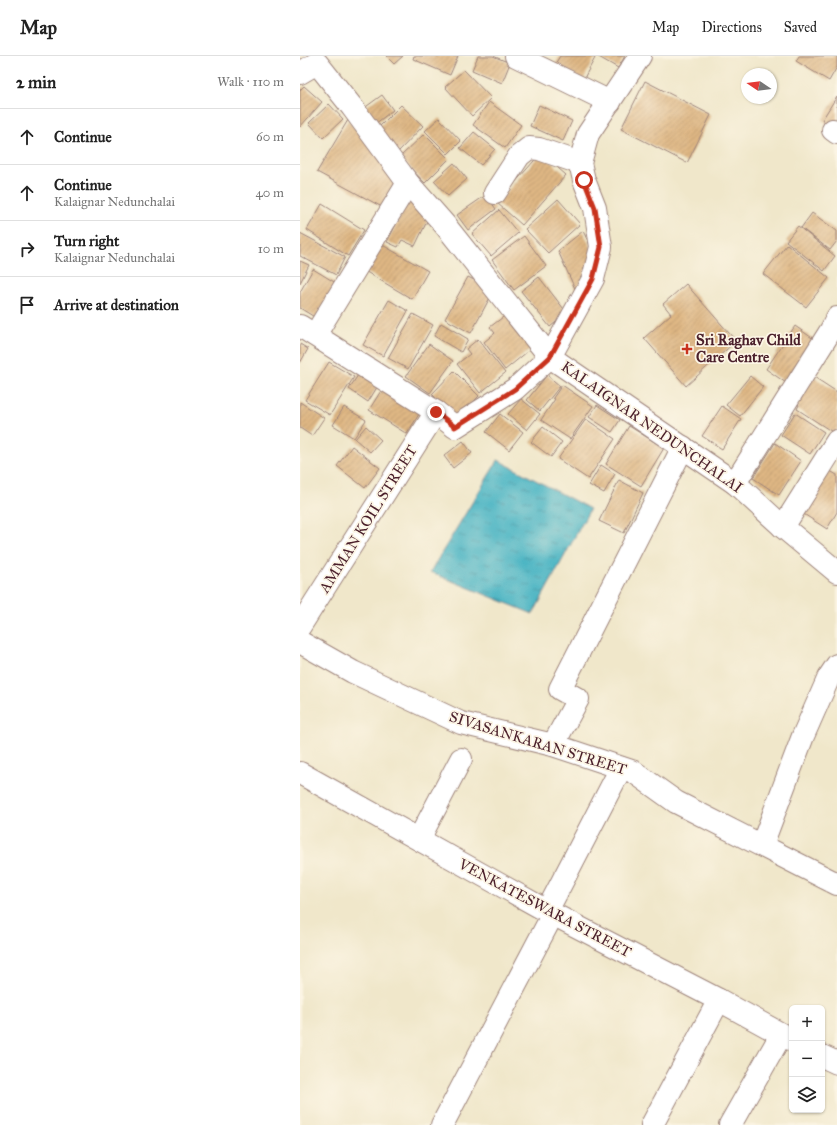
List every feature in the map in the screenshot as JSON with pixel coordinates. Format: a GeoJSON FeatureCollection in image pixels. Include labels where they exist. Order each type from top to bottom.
{"type":"FeatureCollection","features":[{"type":"Feature","properties":{"kind":"street"},"geometry":{"type":"LineString","coordinates":[[516,56],[610,102]]}},
{"type":"Feature","properties":{"kind":"street"},"geometry":{"type":"LineString","coordinates":[[309,64],[352,107],[408,183],[445,225],[550,357],[593,279],[601,247],[595,208],[584,180],[580,163],[588,134],[640,56]]}},
{"type":"Feature","properties":{"kind":"street"},"geometry":{"type":"LineString","coordinates":[[495,193],[519,156],[529,148],[539,149],[580,163]]}},
{"type":"Feature","properties":{"kind":"street"},"geometry":{"type":"LineString","coordinates":[[308,331],[408,183]]}},
{"type":"Feature","properties":{"kind":"street"},"geometry":{"type":"LineString","coordinates":[[735,482],[831,330],[837,318]]}},
{"type":"Feature","properties":{"kind":"street","name":"KALAIGNAR NEDUNCHALAI"},"geometry":{"type":"LineString","coordinates":[[308,331],[436,412],[455,427],[515,389],[550,357],[735,482],[783,526],[837,572]]}},
{"type":"Feature","properties":{"kind":"street","name":"AMMAN KOIL STREET"},"geometry":{"type":"LineString","coordinates":[[300,626],[436,412]]}},
{"type":"Feature","properties":{"kind":"street"},"geometry":{"type":"LineString","coordinates":[[783,526],[837,440]]}},
{"type":"Feature","properties":{"kind":"street"},"geometry":{"type":"LineString","coordinates":[[553,745],[578,699],[560,689],[684,447]]}},
{"type":"Feature","properties":{"kind":"street","name":"SIVASANKARAN STREET"},"geometry":{"type":"LineString","coordinates":[[300,642],[353,672],[461,723],[553,745],[634,772],[676,802],[837,884]]}},
{"type":"Feature","properties":{"kind":"street"},"geometry":{"type":"LineString","coordinates":[[762,846],[803,736],[829,677],[837,665]]}},
{"type":"Feature","properties":{"kind":"street"},"geometry":{"type":"LineString","coordinates":[[419,839],[461,759]]}},
{"type":"Feature","properties":{"kind":"street"},"geometry":{"type":"LineString","coordinates":[[442,1125],[621,768]]}},
{"type":"Feature","properties":{"kind":"street","name":"VENKATESWARA STREET"},"geometry":{"type":"LineString","coordinates":[[300,773],[550,912],[787,1038]]}},
{"type":"Feature","properties":{"kind":"street"},"geometry":{"type":"LineString","coordinates":[[652,1125],[718,1000]]}},
{"type":"Feature","properties":{"kind":"street"},"geometry":{"type":"LineString","coordinates":[[730,1125],[787,1038]]}},
{"type":"Feature","properties":{"kind":"street"},"geometry":{"type":"LineString","coordinates":[[825,1057],[837,1063]]}},
{"type":"Feature","properties":{"kind":"water"},"geometry":{"type":"Polygon","coordinates":[[[498,460],[590,509],[533,614],[430,572],[498,460]]]}},
{"type":"Feature","properties":{"kind":"building"},"geometry":{"type":"Polygon","coordinates":[[[386,56],[403,56],[394,64],[386,56]]]}},
{"type":"Feature","properties":{"kind":"building"},"geometry":{"type":"Polygon","coordinates":[[[414,56],[458,56],[450,75],[413,59],[414,56]]]}},
{"type":"Feature","properties":{"kind":"building"},"geometry":{"type":"Polygon","coordinates":[[[478,56],[493,56],[510,63],[502,83],[472,70],[478,56]]]}},
{"type":"Feature","properties":{"kind":"building"},"geometry":{"type":"Polygon","coordinates":[[[560,56],[592,56],[595,58],[583,80],[555,64],[560,56]]]}},
{"type":"Feature","properties":{"kind":"building"},"geometry":{"type":"Polygon","coordinates":[[[597,56],[625,56],[618,68],[597,56]]]}},
{"type":"Feature","properties":{"kind":"building"},"geometry":{"type":"Polygon","coordinates":[[[799,56],[837,56],[837,67],[829,81],[796,61],[799,56]]]}},
{"type":"Feature","properties":{"kind":"building"},"geometry":{"type":"Polygon","coordinates":[[[464,70],[491,98],[472,116],[445,87],[464,70]]]}},
{"type":"Feature","properties":{"kind":"building"},"geometry":{"type":"Polygon","coordinates":[[[645,81],[711,115],[687,163],[621,129],[645,81]]]}},
{"type":"Feature","properties":{"kind":"building"},"geometry":{"type":"Polygon","coordinates":[[[304,86],[322,102],[300,127],[300,90],[304,86]]]}},
{"type":"Feature","properties":{"kind":"building"},"geometry":{"type":"Polygon","coordinates":[[[382,95],[393,110],[375,124],[363,109],[382,95]]]}},
{"type":"Feature","properties":{"kind":"building"},"geometry":{"type":"Polygon","coordinates":[[[837,96],[837,130],[822,120],[837,96]]]}},
{"type":"Feature","properties":{"kind":"building"},"geometry":{"type":"Polygon","coordinates":[[[489,102],[521,125],[505,148],[473,125],[489,102]]]}},
{"type":"Feature","properties":{"kind":"building"},"geometry":{"type":"Polygon","coordinates":[[[329,104],[343,119],[323,138],[309,123],[329,104]]]}},
{"type":"Feature","properties":{"kind":"building"},"geometry":{"type":"Polygon","coordinates":[[[401,105],[423,126],[398,152],[376,130],[401,105]]]}},
{"type":"Feature","properties":{"kind":"building"},"geometry":{"type":"Polygon","coordinates":[[[539,105],[572,121],[563,141],[530,126],[539,105]]]}},
{"type":"Feature","properties":{"kind":"building"},"geometry":{"type":"Polygon","coordinates":[[[439,118],[461,141],[448,154],[425,131],[439,118]]]}},
{"type":"Feature","properties":{"kind":"building"},"geometry":{"type":"Polygon","coordinates":[[[348,120],[398,180],[382,207],[317,172],[348,120]]]}},
{"type":"Feature","properties":{"kind":"building"},"geometry":{"type":"Polygon","coordinates":[[[474,132],[495,149],[481,165],[460,148],[474,132]]]}},
{"type":"Feature","properties":{"kind":"building"},"geometry":{"type":"Polygon","coordinates":[[[424,134],[449,159],[425,183],[400,157],[424,134]]]}},
{"type":"Feature","properties":{"kind":"building"},"geometry":{"type":"Polygon","coordinates":[[[541,153],[566,175],[522,225],[497,203],[541,153]]]}},
{"type":"Feature","properties":{"kind":"building"},"geometry":{"type":"Polygon","coordinates":[[[454,163],[467,179],[448,196],[434,181],[454,163]]]}},
{"type":"Feature","properties":{"kind":"building"},"geometry":{"type":"Polygon","coordinates":[[[412,194],[430,215],[415,246],[402,240],[398,247],[387,242],[412,194]]]}},
{"type":"Feature","properties":{"kind":"building"},"geometry":{"type":"Polygon","coordinates":[[[486,195],[496,209],[468,230],[457,215],[486,195]]]}},
{"type":"Feature","properties":{"kind":"building"},"geometry":{"type":"Polygon","coordinates":[[[558,199],[580,224],[548,253],[525,229],[558,199]]]}},
{"type":"Feature","properties":{"kind":"building"},"geometry":{"type":"Polygon","coordinates":[[[322,204],[364,230],[348,256],[307,230],[322,204]]]}},
{"type":"Feature","properties":{"kind":"building"},"geometry":{"type":"Polygon","coordinates":[[[499,210],[518,233],[491,256],[472,234],[499,210]]]}},
{"type":"Feature","properties":{"kind":"building"},"geometry":{"type":"Polygon","coordinates":[[[812,213],[837,231],[837,241],[830,250],[801,228],[812,213]]]}},
{"type":"Feature","properties":{"kind":"building"},"geometry":{"type":"Polygon","coordinates":[[[798,226],[835,256],[824,271],[786,241],[798,226]]]}},
{"type":"Feature","properties":{"kind":"building"},"geometry":{"type":"Polygon","coordinates":[[[583,231],[594,254],[576,291],[558,251],[583,231]]]}},
{"type":"Feature","properties":{"kind":"building"},"geometry":{"type":"Polygon","coordinates":[[[300,233],[345,257],[336,275],[300,256],[300,233]]]}},
{"type":"Feature","properties":{"kind":"building"},"geometry":{"type":"Polygon","coordinates":[[[524,236],[546,266],[514,290],[492,260],[524,236]]]}},
{"type":"Feature","properties":{"kind":"building"},"geometry":{"type":"Polygon","coordinates":[[[379,243],[428,271],[412,299],[363,270],[379,243]]]}},
{"type":"Feature","properties":{"kind":"building"},"geometry":{"type":"Polygon","coordinates":[[[787,244],[829,278],[806,307],[763,274],[787,244]]]}},
{"type":"Feature","properties":{"kind":"building"},"geometry":{"type":"Polygon","coordinates":[[[300,261],[309,265],[300,283],[300,261]]]}},
{"type":"Feature","properties":{"kind":"building"},"geometry":{"type":"Polygon","coordinates":[[[313,269],[336,283],[316,318],[300,308],[300,292],[313,269]]]}},
{"type":"Feature","properties":{"kind":"building"},"geometry":{"type":"Polygon","coordinates":[[[468,277],[494,290],[471,333],[445,319],[468,277]]]}},
{"type":"Feature","properties":{"kind":"building"},"geometry":{"type":"Polygon","coordinates":[[[539,277],[567,313],[550,327],[521,291],[539,277]]]}},
{"type":"Feature","properties":{"kind":"building"},"geometry":{"type":"Polygon","coordinates":[[[686,284],[736,341],[686,386],[644,338],[671,314],[663,304],[686,284]]]}},
{"type":"Feature","properties":{"kind":"building"},"geometry":{"type":"Polygon","coordinates":[[[389,300],[408,311],[383,356],[363,345],[389,300]]]}},
{"type":"Feature","properties":{"kind":"building"},"geometry":{"type":"Polygon","coordinates":[[[413,314],[433,325],[408,369],[388,358],[413,314]]]}},
{"type":"Feature","properties":{"kind":"building"},"geometry":{"type":"Polygon","coordinates":[[[507,314],[533,347],[505,370],[484,342],[495,333],[490,327],[507,314]]]}},
{"type":"Feature","properties":{"kind":"building"},"geometry":{"type":"Polygon","coordinates":[[[441,323],[468,339],[461,352],[434,336],[441,323]]]}},
{"type":"Feature","properties":{"kind":"building"},"geometry":{"type":"Polygon","coordinates":[[[795,326],[818,342],[789,385],[766,369],[795,326]]]}},
{"type":"Feature","properties":{"kind":"building"},"geometry":{"type":"Polygon","coordinates":[[[478,339],[505,373],[480,393],[457,364],[470,354],[466,349],[478,339]]]}},
{"type":"Feature","properties":{"kind":"building"},"geometry":{"type":"Polygon","coordinates":[[[300,344],[308,349],[300,363],[300,344]]]}},
{"type":"Feature","properties":{"kind":"building"},"geometry":{"type":"Polygon","coordinates":[[[429,344],[453,361],[430,393],[406,376],[429,344]]]}},
{"type":"Feature","properties":{"kind":"building"},"geometry":{"type":"Polygon","coordinates":[[[329,362],[354,377],[330,415],[305,400],[329,362]]]}},
{"type":"Feature","properties":{"kind":"building"},"geometry":{"type":"Polygon","coordinates":[[[454,371],[479,396],[457,419],[432,394],[454,371]]]}},
{"type":"Feature","properties":{"kind":"building"},"geometry":{"type":"Polygon","coordinates":[[[360,372],[379,384],[368,402],[349,389],[360,372]]]}},
{"type":"Feature","properties":{"kind":"building"},"geometry":{"type":"Polygon","coordinates":[[[547,375],[560,386],[540,411],[527,400],[547,375]]]}},
{"type":"Feature","properties":{"kind":"building"},"geometry":{"type":"Polygon","coordinates":[[[750,376],[763,387],[740,416],[726,405],[750,376]]]}},
{"type":"Feature","properties":{"kind":"building"},"geometry":{"type":"Polygon","coordinates":[[[814,377],[837,392],[837,429],[834,433],[797,409],[799,405],[797,403],[814,377]]]}},
{"type":"Feature","properties":{"kind":"building"},"geometry":{"type":"Polygon","coordinates":[[[562,385],[593,406],[570,439],[541,420],[555,399],[553,398],[562,385]]]}},
{"type":"Feature","properties":{"kind":"building"},"geometry":{"type":"Polygon","coordinates":[[[384,386],[422,409],[407,434],[369,410],[384,386]]]}},
{"type":"Feature","properties":{"kind":"building"},"geometry":{"type":"Polygon","coordinates":[[[521,399],[540,414],[527,430],[508,414],[521,399]]]}},
{"type":"Feature","properties":{"kind":"building"},"geometry":{"type":"Polygon","coordinates":[[[300,402],[324,418],[312,436],[300,428],[300,402]]]}},
{"type":"Feature","properties":{"kind":"building"},"geometry":{"type":"Polygon","coordinates":[[[597,405],[620,420],[612,432],[589,417],[597,405]]]}},
{"type":"Feature","properties":{"kind":"building"},"geometry":{"type":"Polygon","coordinates":[[[722,406],[741,419],[722,449],[702,436],[722,406]]]}},
{"type":"Feature","properties":{"kind":"building"},"geometry":{"type":"Polygon","coordinates":[[[344,407],[366,420],[354,438],[333,425],[344,407]]]}},
{"type":"Feature","properties":{"kind":"building"},"geometry":{"type":"Polygon","coordinates":[[[795,413],[824,432],[810,454],[781,435],[795,413]]]}},
{"type":"Feature","properties":{"kind":"building"},"geometry":{"type":"Polygon","coordinates":[[[500,414],[523,432],[509,450],[486,432],[500,414]]]}},
{"type":"Feature","properties":{"kind":"building"},"geometry":{"type":"Polygon","coordinates":[[[586,419],[615,439],[588,479],[558,459],[586,419]]]}},
{"type":"Feature","properties":{"kind":"building"},"geometry":{"type":"Polygon","coordinates":[[[366,426],[381,440],[370,452],[355,439],[366,426]]]}},
{"type":"Feature","properties":{"kind":"building"},"geometry":{"type":"Polygon","coordinates":[[[629,426],[664,448],[641,486],[606,464],[629,426]]]}},
{"type":"Feature","properties":{"kind":"building"},"geometry":{"type":"Polygon","coordinates":[[[543,427],[562,442],[551,457],[531,442],[543,427]]]}},
{"type":"Feature","properties":{"kind":"building"},"geometry":{"type":"Polygon","coordinates":[[[463,441],[472,453],[453,468],[444,456],[463,441]]]}},
{"type":"Feature","properties":{"kind":"building"},"geometry":{"type":"Polygon","coordinates":[[[775,443],[801,461],[779,495],[753,478],[775,443]]]}},
{"type":"Feature","properties":{"kind":"building"},"geometry":{"type":"Polygon","coordinates":[[[352,446],[380,468],[365,488],[337,466],[352,446]]]}},
{"type":"Feature","properties":{"kind":"building"},"geometry":{"type":"Polygon","coordinates":[[[601,465],[615,474],[604,493],[589,485],[601,465]]]}},
{"type":"Feature","properties":{"kind":"building"},"geometry":{"type":"Polygon","coordinates":[[[825,468],[837,475],[837,512],[827,529],[799,511],[825,468]]]}},
{"type":"Feature","properties":{"kind":"building"},"geometry":{"type":"Polygon","coordinates":[[[619,480],[643,493],[624,533],[599,521],[619,480]]]}},
{"type":"Feature","properties":{"kind":"place","name":"Sri Raghav Child Care Centre"},"geometry":{"type":"Point","coordinates":[687,349]}},
{"type":"Feature","properties":{"kind":"route"},"geometry":{"type":"LineString","coordinates":[[436,412],[455,427],[515,389],[550,357],[593,279],[601,247],[595,208],[584,180]]}}]}
